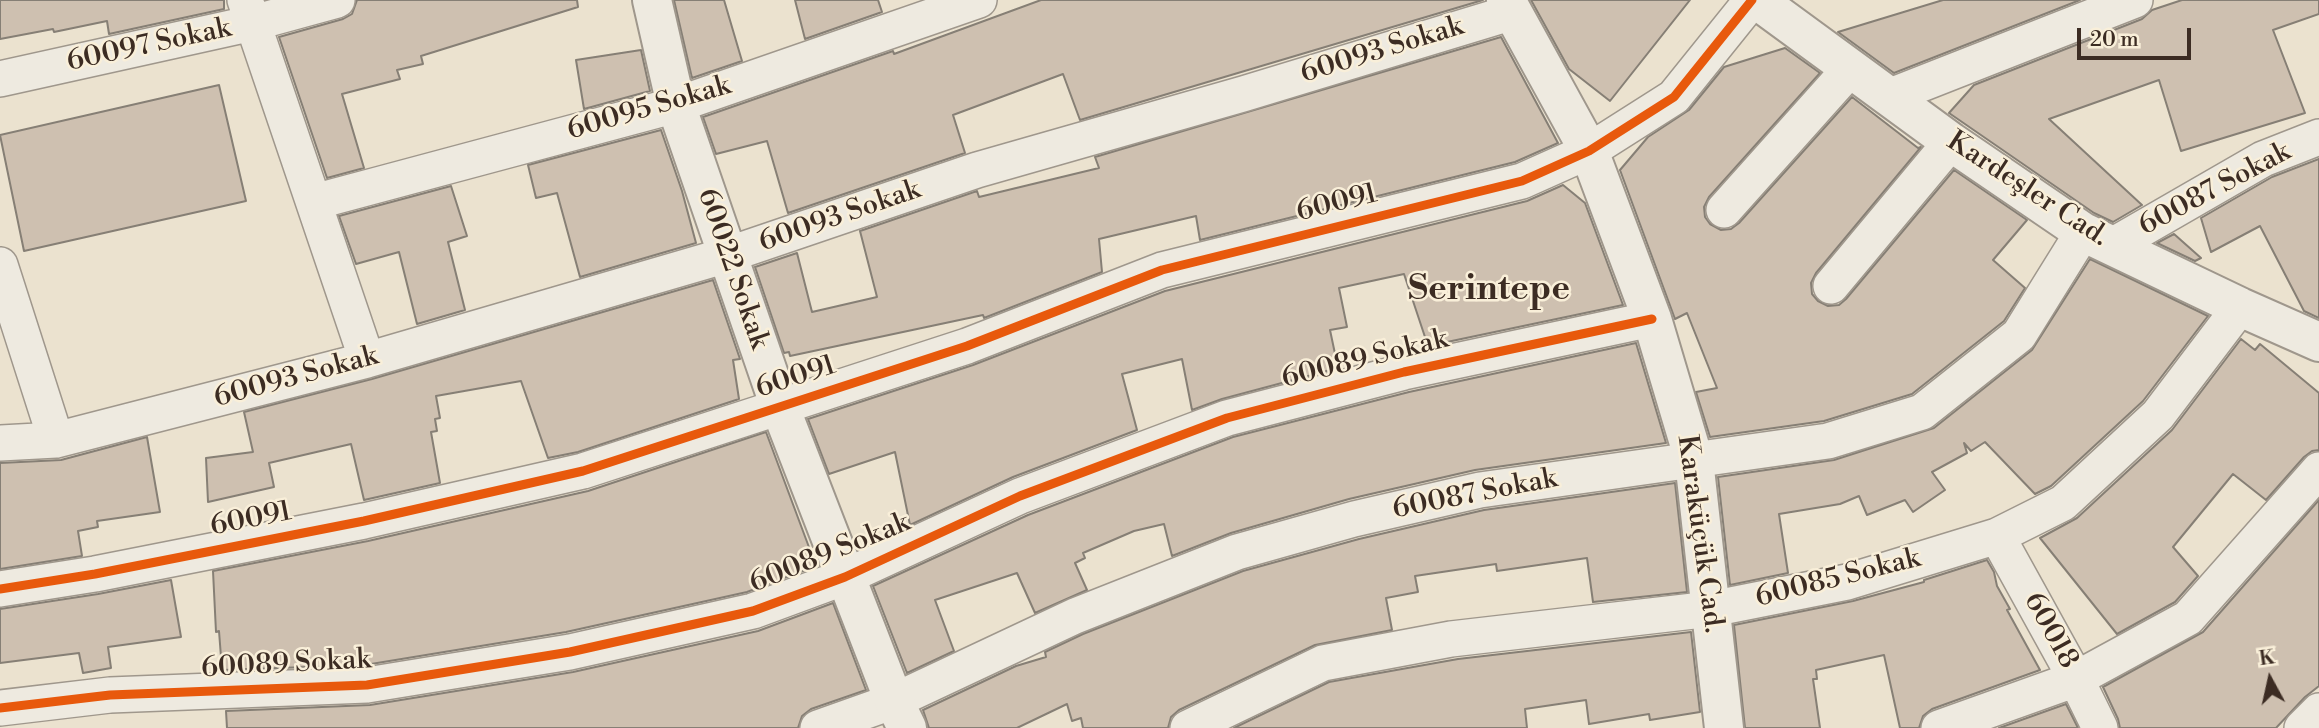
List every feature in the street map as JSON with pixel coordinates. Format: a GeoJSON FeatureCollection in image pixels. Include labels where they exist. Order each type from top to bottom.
{"type":"FeatureCollection","features":[{"type":"Feature","properties":{"kind":"street","name":"60097 Sokak"},"geometry":{"type":"LineString","coordinates":[[0,79],[249,12],[337,0]]}},
{"type":"Feature","properties":{"kind":"street","name":"60022 Sokak"},"geometry":{"type":"LineString","coordinates":[[652,0],[676,105],[727,255],[780,407],[900,715]]}},
{"type":"Feature","properties":{"kind":"street","name":"60095 Sokak"},"geometry":{"type":"LineString","coordinates":[[314,202],[676,105],[979,0]]}},
{"type":"Feature","properties":{"kind":"street","name":"Kardeşler Cad."},"geometry":{"type":"LineString","coordinates":[[1755,0],[1951,142],[2097,239],[2319,342]]}},
{"type":"Feature","properties":{"kind":"street","name":"60091"},"geometry":{"type":"LineString","coordinates":[[0,589],[95,574],[337,526],[583,471],[967,346],[1161,270],[1522,181],[1589,151],[1674,97],[1755,0]]}},
{"type":"Feature","properties":{"kind":"street"},"geometry":{"type":"LineString","coordinates":[[1888,97],[2135,0]]}},
{"type":"Feature","properties":{"kind":"street","name":"Karaküçük Cad."},"geometry":{"type":"LineString","coordinates":[[1509,6],[1589,151],[1652,318],[1694,460],[1724,728]]}},
{"type":"Feature","properties":{"kind":"street","name":"60093 Sokak"},"geometry":{"type":"LineString","coordinates":[[0,443],[55,440],[367,360],[727,255],[977,170],[1243,94],[1509,6]]}},
{"type":"Feature","properties":{"kind":"street"},"geometry":{"type":"LineString","coordinates":[[249,12],[367,360]]}},
{"type":"Feature","properties":{"kind":"street"},"geometry":{"type":"LineString","coordinates":[[1724,211],[1850,69]]}},
{"type":"Feature","properties":{"kind":"street","name":"60087 Sokak"},"geometry":{"type":"LineString","coordinates":[[818,728],[900,715],[1075,617],[1237,552],[1354,519],[1480,490],[1828,441],[1922,412],[2020,335],[2097,239],[2263,159],[2319,137]]}},
{"type":"Feature","properties":{"kind":"street"},"geometry":{"type":"LineString","coordinates":[[1831,286],[1951,142]]}},
{"type":"Feature","properties":{"kind":"street"},"geometry":{"type":"LineString","coordinates":[[2,276],[55,440]]}},
{"type":"Feature","properties":{"kind":"street","name":"60085 Sokak"},"geometry":{"type":"LineString","coordinates":[[1188,728],[1323,663],[1451,639],[1711,609],[1847,582],[1997,536],[2063,503],[2158,415],[2240,307]]}},
{"type":"Feature","properties":{"kind":"street","name":"60089 Sokak"},"geometry":{"type":"LineString","coordinates":[[0,708],[110,695],[367,685],[570,652],[740,614],[845,577],[1020,496],[1227,418],[1404,372],[1652,318]]}},
{"type":"Feature","properties":{"kind":"street"},"geometry":{"type":"LineString","coordinates":[[1939,728],[2076,679],[2188,618],[2319,470]]}},
{"type":"Feature","properties":{"kind":"street","name":"60018"},"geometry":{"type":"LineString","coordinates":[[1997,536],[2100,728]]}},
{"type":"Feature","properties":{"kind":"street"},"geometry":{"type":"LineString","coordinates":[[2302,728],[2319,711]]}},
{"type":"Feature","properties":{"kind":"building"},"geometry":{"type":"Polygon","coordinates":[[[0,0],[224,0],[224,9],[109,34],[107,21],[0,39],[0,0]]]}},
{"type":"Feature","properties":{"kind":"building"},"geometry":{"type":"Polygon","coordinates":[[[357,0],[577,0],[578,7],[421,56],[423,64],[397,70],[400,79],[342,94],[364,168],[327,178],[279,37],[343,19],[352,14],[357,0]]]}},
{"type":"Feature","properties":{"kind":"building"},"geometry":{"type":"Polygon","coordinates":[[[674,0],[724,0],[742,61],[692,78],[674,0]]]}},
{"type":"Feature","properties":{"kind":"building"},"geometry":{"type":"Polygon","coordinates":[[[795,0],[878,0],[882,12],[805,39],[795,0]]]}},
{"type":"Feature","properties":{"kind":"building"},"geometry":{"type":"Polygon","coordinates":[[[1041,0],[1483,0],[1080,120],[1063,74],[953,115],[965,153],[788,213],[767,141],[716,154],[703,117],[893,51],[894,54],[1041,0]]]}},
{"type":"Feature","properties":{"kind":"building"},"geometry":{"type":"Polygon","coordinates":[[[1531,0],[1690,0],[1610,101],[1569,69],[1531,0]]]}},
{"type":"Feature","properties":{"kind":"building"},"geometry":{"type":"Polygon","coordinates":[[[1943,0],[2080,0],[1894,73],[1838,32],[1943,0]]]}},
{"type":"Feature","properties":{"kind":"building"},"geometry":{"type":"Polygon","coordinates":[[[2182,0],[2319,0],[2319,14],[2273,30],[2305,113],[2181,151],[2159,80],[2049,119],[2142,205],[2113,222],[2094,213],[1949,113],[1974,85],[2142,19],[2152,10],[2182,0]]]}},
{"type":"Feature","properties":{"kind":"building"},"geometry":{"type":"Polygon","coordinates":[[[1501,37],[1558,143],[1515,162],[1200,240],[1196,216],[1099,239],[1102,272],[984,318],[983,315],[790,356],[789,352],[784,353],[755,267],[797,253],[812,312],[877,297],[860,231],[977,191],[979,197],[1099,168],[1095,157],[1501,37]]]}},
{"type":"Feature","properties":{"kind":"building"},"geometry":{"type":"Polygon","coordinates":[[[1785,48],[1820,73],[1709,197],[1704,207],[1705,217],[1710,224],[1721,230],[1731,229],[1739,223],[1852,97],[1918,148],[1921,147],[1816,273],[1811,283],[1812,294],[1818,301],[1828,306],[1839,305],[1846,299],[1954,170],[2027,220],[1993,260],[2025,288],[2004,321],[1912,394],[1824,421],[1710,437],[1696,392],[1717,388],[1687,313],[1675,319],[1620,170],[1648,137],[1689,110],[1724,67],[1785,48]]]}},
{"type":"Feature","properties":{"kind":"building"},"geometry":{"type":"Polygon","coordinates":[[[641,50],[650,91],[584,109],[576,60],[641,50]]]}},
{"type":"Feature","properties":{"kind":"building"},"geometry":{"type":"Polygon","coordinates":[[[219,85],[246,201],[24,251],[0,135],[219,85]]]}},
{"type":"Feature","properties":{"kind":"building"},"geometry":{"type":"Polygon","coordinates":[[[661,130],[696,243],[580,277],[557,193],[536,198],[528,165],[661,130]]]}},
{"type":"Feature","properties":{"kind":"building"},"geometry":{"type":"Polygon","coordinates":[[[2319,159],[2319,318],[2304,311],[2260,226],[2211,252],[2201,218],[2272,177],[2319,159]]]}},
{"type":"Feature","properties":{"kind":"building"},"geometry":{"type":"Polygon","coordinates":[[[1563,185],[1585,203],[1623,305],[1428,346],[1404,274],[1339,288],[1347,327],[1330,330],[1338,368],[1222,399],[1192,410],[1182,359],[1122,374],[1137,430],[1013,477],[910,525],[895,452],[829,474],[808,419],[973,365],[1165,291],[1527,201],[1563,185]]]}},
{"type":"Feature","properties":{"kind":"building"},"geometry":{"type":"Polygon","coordinates":[[[451,186],[467,236],[448,242],[465,310],[417,324],[399,252],[356,264],[339,216],[451,186]]]}},
{"type":"Feature","properties":{"kind":"building"},"geometry":{"type":"Polygon","coordinates":[[[2174,234],[2201,258],[2195,261],[2157,243],[2174,234]]]}},
{"type":"Feature","properties":{"kind":"building"},"geometry":{"type":"Polygon","coordinates":[[[2090,259],[2208,316],[2143,401],[2051,486],[2035,494],[1985,442],[1971,451],[1964,443],[1967,453],[1932,472],[1945,490],[1913,512],[1905,500],[1867,515],[1859,496],[1840,504],[1779,514],[1788,573],[1730,585],[1718,477],[1834,460],[1934,428],[2032,350],[2090,259]]]}},
{"type":"Feature","properties":{"kind":"building"},"geometry":{"type":"Polygon","coordinates":[[[713,280],[740,359],[733,360],[739,399],[578,452],[548,458],[521,381],[436,396],[440,418],[435,419],[437,431],[431,432],[440,483],[364,500],[351,444],[269,463],[274,487],[208,502],[206,458],[253,452],[244,412],[372,379],[713,280]]]}},
{"type":"Feature","properties":{"kind":"building"},"geometry":{"type":"Polygon","coordinates":[[[2241,339],[2255,350],[2260,344],[2319,393],[2319,450],[2304,457],[2266,500],[2233,474],[2173,547],[2198,576],[2175,602],[2117,634],[2040,538],[2077,518],[2172,430],[2241,339]]]}},
{"type":"Feature","properties":{"kind":"building"},"geometry":{"type":"Polygon","coordinates":[[[1636,343],[1666,443],[1475,470],[1349,499],[1231,533],[1172,556],[1164,524],[1134,531],[1083,553],[1085,558],[1075,563],[1087,590],[1035,613],[1017,573],[935,600],[954,651],[907,673],[873,586],[1028,515],[1233,437],[1409,392],[1636,343]]]}},
{"type":"Feature","properties":{"kind":"building"},"geometry":{"type":"Polygon","coordinates":[[[766,432],[816,566],[747,592],[566,632],[365,665],[222,670],[219,631],[216,632],[213,571],[368,541],[588,491],[766,432]]]}},
{"type":"Feature","properties":{"kind":"building"},"geometry":{"type":"Polygon","coordinates":[[[147,437],[160,512],[97,521],[98,527],[78,531],[82,556],[0,569],[0,463],[61,460],[147,437]]]}},
{"type":"Feature","properties":{"kind":"building"},"geometry":{"type":"Polygon","coordinates":[[[1675,483],[1687,592],[1593,602],[1587,558],[1497,571],[1496,564],[1415,576],[1418,592],[1386,598],[1392,630],[1315,645],[1179,710],[1171,717],[1168,728],[1083,728],[1081,718],[1072,721],[1067,704],[1017,728],[929,728],[923,710],[1016,666],[1046,657],[1045,652],[1083,634],[1243,571],[1359,539],[1484,510],[1675,483]]]}},
{"type":"Feature","properties":{"kind":"building"},"geometry":{"type":"Polygon","coordinates":[[[2319,500],[2319,686],[2276,728],[2120,728],[2103,687],[2203,632],[2319,500]]]}},
{"type":"Feature","properties":{"kind":"building"},"geometry":{"type":"Polygon","coordinates":[[[1987,560],[2010,609],[2007,610],[2040,670],[1932,709],[1923,716],[1919,728],[1900,728],[1884,655],[1816,670],[1817,679],[1813,679],[1820,728],[1745,728],[1734,625],[1853,601],[1924,582],[1987,560]]]}},
{"type":"Feature","properties":{"kind":"building"},"geometry":{"type":"Polygon","coordinates":[[[171,580],[181,637],[108,647],[111,668],[83,673],[79,653],[0,663],[0,609],[171,580]]]}},
{"type":"Feature","properties":{"kind":"building"},"geometry":{"type":"Polygon","coordinates":[[[833,603],[866,690],[811,709],[802,716],[798,728],[227,728],[226,711],[370,705],[573,672],[758,631],[833,603]]]}},
{"type":"Feature","properties":{"kind":"building"},"geometry":{"type":"Polygon","coordinates":[[[1691,632],[1700,712],[1650,720],[1649,714],[1589,724],[1586,700],[1525,709],[1527,728],[1234,728],[1329,682],[1458,659],[1691,632]]]}},
{"type":"Feature","properties":{"kind":"building"},"geometry":{"type":"Polygon","coordinates":[[[2066,704],[2078,728],[1999,728],[2066,704]]]}},
{"type":"Feature","properties":{"kind":"cycle path"},"geometry":{"type":"LineString","coordinates":[[0,589],[95,574],[364,521],[583,471],[967,346],[1162,270],[1522,181],[1589,151],[1674,97],[1752,0]]}},
{"type":"Feature","properties":{"kind":"cycle path"},"geometry":{"type":"LineString","coordinates":[[0,708],[110,695],[367,685],[570,652],[753,611],[845,577],[1020,496],[1227,418],[1404,372],[1652,319]]}},
{"type":"Feature","properties":{"kind":"district","name":"Serintepe"},"geometry":{"type":"Point","coordinates":[1489,291]}}]}
